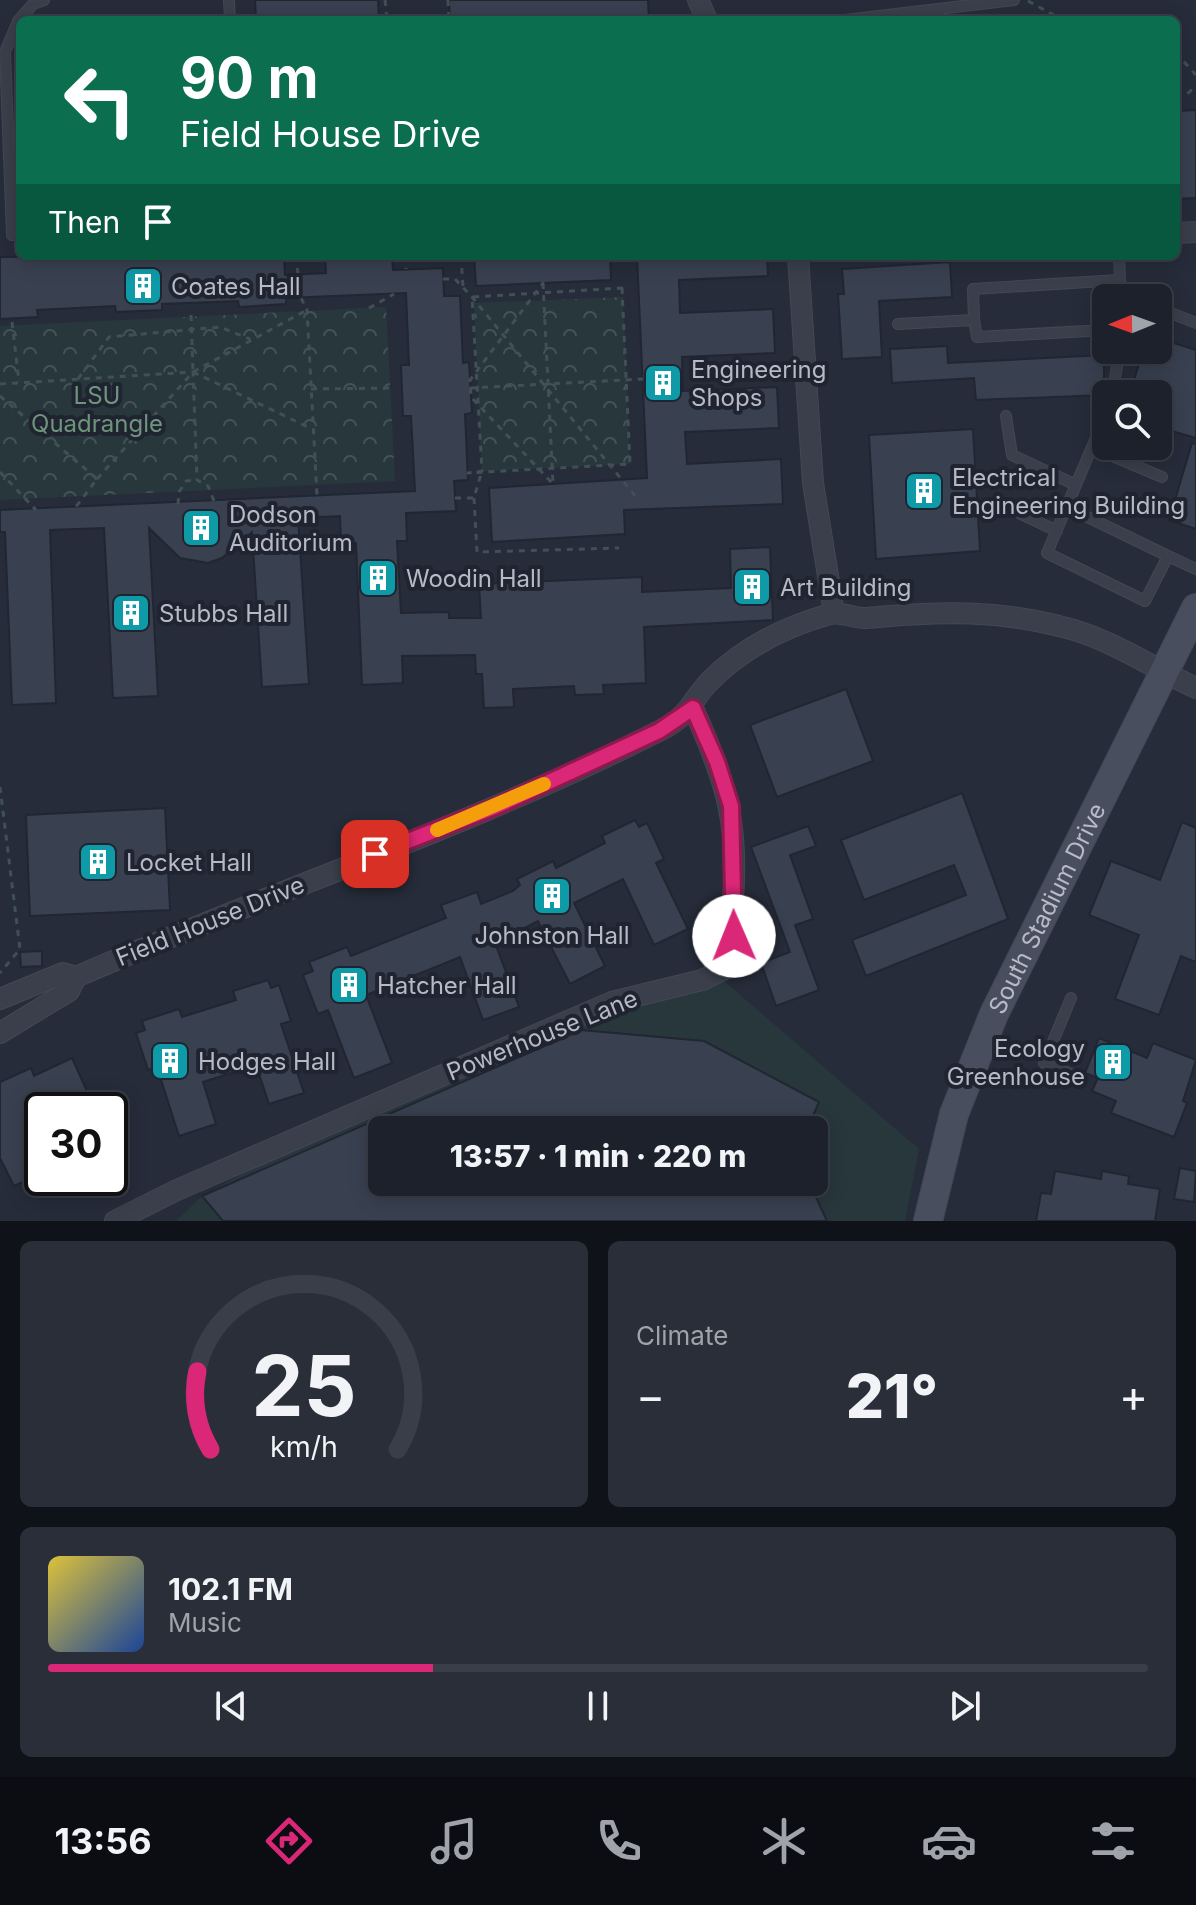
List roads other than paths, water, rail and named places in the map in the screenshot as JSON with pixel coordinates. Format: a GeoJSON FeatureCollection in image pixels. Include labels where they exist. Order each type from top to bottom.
{"type":"FeatureCollection","features":[{"type":"Feature","properties":{"kind":"street"},"geometry":{"type":"LineString","coordinates":[[798,260],[813,483],[834,613],[861,618],[934,611],[1008,615],[1075,630],[1127,652],[1196,688]]}},
{"type":"Feature","properties":{"kind":"street","name":"South Stadium Drive"},"geometry":{"type":"LineString","coordinates":[[928,1221],[954,1114],[994,1014],[1099,798],[1166,674],[1196,608]]}},
{"type":"Feature","properties":{"kind":"street","name":"Field House Drive"},"geometry":{"type":"LineString","coordinates":[[0,999],[63,973],[76,977],[497,806],[659,731],[693,708],[706,685],[765,638],[834,613]]}},
{"type":"Feature","properties":{"kind":"street","name":"Powerhouse Lane"},"geometry":{"type":"LineString","coordinates":[[115,1221],[566,1021],[612,1002],[702,980],[729,967],[734,936],[732,917],[736,880],[731,806],[717,762],[693,708]]}},
{"type":"Feature","properties":{"kind":"street","name":"Field House Drive"},"geometry":{"type":"LineString","coordinates":[[0,1033],[69,991],[76,977]]}},
{"type":"Feature","properties":{"kind":"lane"},"geometry":{"type":"LineString","coordinates":[[22,16],[33,4],[44,0]]}},
{"type":"Feature","properties":{"kind":"lane"},"geometry":{"type":"LineString","coordinates":[[919,0],[920,12]]}},
{"type":"Feature","properties":{"kind":"lane"},"geometry":{"type":"LineString","coordinates":[[882,16],[1014,0]]}},
{"type":"Feature","properties":{"kind":"lane"},"geometry":{"type":"LineString","coordinates":[[12,235],[5,52],[16,26]]}},
{"type":"Feature","properties":{"kind":"lane"},"geometry":{"type":"LineString","coordinates":[[1119,260],[1121,284]]}},
{"type":"Feature","properties":{"kind":"lane"},"geometry":{"type":"LineString","coordinates":[[1092,331],[977,337],[973,289],[1120,280]]}},
{"type":"Feature","properties":{"kind":"lane"},"geometry":{"type":"LineString","coordinates":[[1172,314],[1196,323]]}},
{"type":"Feature","properties":{"kind":"lane"},"geometry":{"type":"LineString","coordinates":[[898,324],[974,320]]}},
{"type":"Feature","properties":{"kind":"lane"},"geometry":{"type":"LineString","coordinates":[[1006,416],[1012,455],[1076,485]]}},
{"type":"Feature","properties":{"kind":"lane"},"geometry":{"type":"LineString","coordinates":[[1092,450],[1047,553],[1145,601],[1168,556]]}},
{"type":"Feature","properties":{"kind":"lane"},"geometry":{"type":"LineString","coordinates":[[1122,460],[1162,477]]}},
{"type":"Feature","properties":{"kind":"lane"},"geometry":{"type":"LineString","coordinates":[[996,502],[1057,531]]}},
{"type":"Feature","properties":{"kind":"lane"},"geometry":{"type":"LineString","coordinates":[[1067,507],[1196,569]]}},
{"type":"Feature","properties":{"kind":"lane"},"geometry":{"type":"LineString","coordinates":[[1071,998],[1044,1063],[1078,1077]]}},
{"type":"Feature","properties":{"kind":"place","name":"Coates Hall"},"geometry":{"type":"Point","coordinates":[143,286]}},
{"type":"Feature","properties":{"kind":"place","name":"Engineering Shops"},"geometry":{"type":"Point","coordinates":[663,383]}},
{"type":"Feature","properties":{"kind":"place","name":"Electrical Engineering Building"},"geometry":{"type":"Point","coordinates":[924,491]}},
{"type":"Feature","properties":{"kind":"place","name":"Dodson Auditorium"},"geometry":{"type":"Point","coordinates":[201,528]}},
{"type":"Feature","properties":{"kind":"place","name":"Woodin Hall"},"geometry":{"type":"Point","coordinates":[378,578]}},
{"type":"Feature","properties":{"kind":"place","name":"Art Building"},"geometry":{"type":"Point","coordinates":[752,587]}},
{"type":"Feature","properties":{"kind":"place","name":"Stubbs Hall"},"geometry":{"type":"Point","coordinates":[131,613]}},
{"type":"Feature","properties":{"kind":"place","name":"Locket Hall"},"geometry":{"type":"Point","coordinates":[98,862]}},
{"type":"Feature","properties":{"kind":"place","name":"Johnston Hall"},"geometry":{"type":"Point","coordinates":[552,896]}},
{"type":"Feature","properties":{"kind":"place","name":"Hatcher Hall"},"geometry":{"type":"Point","coordinates":[349,985]}},
{"type":"Feature","properties":{"kind":"place","name":"Hodges Hall"},"geometry":{"type":"Point","coordinates":[170,1061]}},
{"type":"Feature","properties":{"kind":"place","name":"Ecology Greenhouse"},"geometry":{"type":"Point","coordinates":[1113,1062]}},
{"type":"Feature","properties":{"kind":"park label","name":"LSU Quadrangle"},"geometry":{"type":"Point","coordinates":[97,409]}}]}
